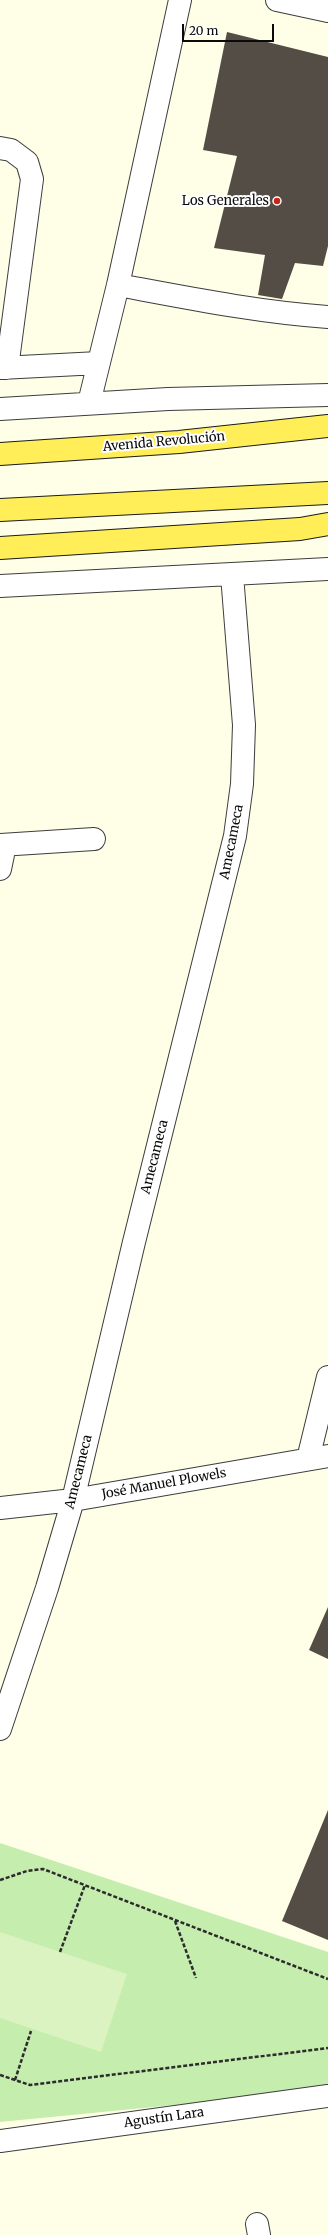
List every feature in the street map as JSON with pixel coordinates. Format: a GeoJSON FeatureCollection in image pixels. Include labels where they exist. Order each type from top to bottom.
{"type":"FeatureCollection","features":[{"type":"Feature","properties":{"kind":"main road","name":"Avenida Revolución"},"geometry":{"type":"LineString","coordinates":[[0,454],[179,442],[328,426]]}},
{"type":"Feature","properties":{"kind":"main road"},"geometry":{"type":"LineString","coordinates":[[0,510],[328,493]]}},
{"type":"Feature","properties":{"kind":"main road"},"geometry":{"type":"LineString","coordinates":[[0,548],[300,529],[328,524]]}},
{"type":"Feature","properties":{"kind":"street"},"geometry":{"type":"LineString","coordinates":[[89,403],[118,285],[180,0]]}},
{"type":"Feature","properties":{"kind":"street"},"geometry":{"type":"LineString","coordinates":[[291,1],[328,11]]}},
{"type":"Feature","properties":{"kind":"street"},"geometry":{"type":"LineString","coordinates":[[0,148],[11,150],[27,162],[32,179],[3,368],[99,363]]}},
{"type":"Feature","properties":{"kind":"street"},"geometry":{"type":"LineString","coordinates":[[118,285],[276,312],[328,317]]}},
{"type":"Feature","properties":{"kind":"street"},"geometry":{"type":"LineString","coordinates":[[0,409],[89,403],[328,395]]}},
{"type":"Feature","properties":{"kind":"street"},"geometry":{"type":"LineString","coordinates":[[0,586],[328,569]]}},
{"type":"Feature","properties":{"kind":"street","name":"Amecameca"},"geometry":{"type":"LineString","coordinates":[[0,1729],[47,1588],[73,1500],[134,1242],[236,836],[242,784],[244,725],[232,575]]}},
{"type":"Feature","properties":{"kind":"street"},"geometry":{"type":"LineString","coordinates":[[0,869],[3,845],[94,839]]}},
{"type":"Feature","properties":{"kind":"street"},"geometry":{"type":"LineString","coordinates":[[318,1457],[328,1377]]}},
{"type":"Feature","properties":{"kind":"street","name":"José Manuel Plowels"},"geometry":{"type":"LineString","coordinates":[[0,1508],[73,1500],[318,1457]]}},
{"type":"Feature","properties":{"kind":"street","name":"Agustín Lara"},"geometry":{"type":"LineString","coordinates":[[0,2141],[328,2096]]}},
{"type":"Feature","properties":{"kind":"path"},"geometry":{"type":"LineString","coordinates":[[0,1880],[27,1871],[43,1869],[328,1979]]}},
{"type":"Feature","properties":{"kind":"path"},"geometry":{"type":"LineString","coordinates":[[60,1952],[85,1885]]}},
{"type":"Feature","properties":{"kind":"path"},"geometry":{"type":"LineString","coordinates":[[175,1920],[196,1978]]}},
{"type":"Feature","properties":{"kind":"path"},"geometry":{"type":"LineString","coordinates":[[15,2080],[31,2031]]}},
{"type":"Feature","properties":{"kind":"path"},"geometry":{"type":"LineString","coordinates":[[0,2075],[30,2085],[328,2048]]}},
{"type":"Feature","properties":{"kind":"green space"},"geometry":{"type":"Polygon","coordinates":[[[0,1843],[328,1952],[328,2090],[0,2122],[0,1843]]]}},
{"type":"Feature","properties":{"kind":"green space"},"geometry":{"type":"Polygon","coordinates":[[[0,1932],[127,1974],[101,2052],[0,2018],[0,1932]]]}},
{"type":"Feature","properties":{"kind":"building","name":"Los Generales"},"geometry":{"type":"Polygon","coordinates":[[[227,32],[328,57],[328,246],[323,266],[295,263],[282,299],[258,295],[265,255],[214,248],[237,156],[203,150],[227,32]]]}},
{"type":"Feature","properties":{"kind":"building"},"geometry":{"type":"Polygon","coordinates":[[[328,1607],[328,1659],[309,1650],[328,1607]]]}},
{"type":"Feature","properties":{"kind":"building"},"geometry":{"type":"Polygon","coordinates":[[[328,1810],[328,1940],[282,1921],[328,1810]]]}},
{"type":"Feature","properties":{"kind":"place","name":"Los Generales"},"geometry":{"type":"Point","coordinates":[277,201]}}]}
